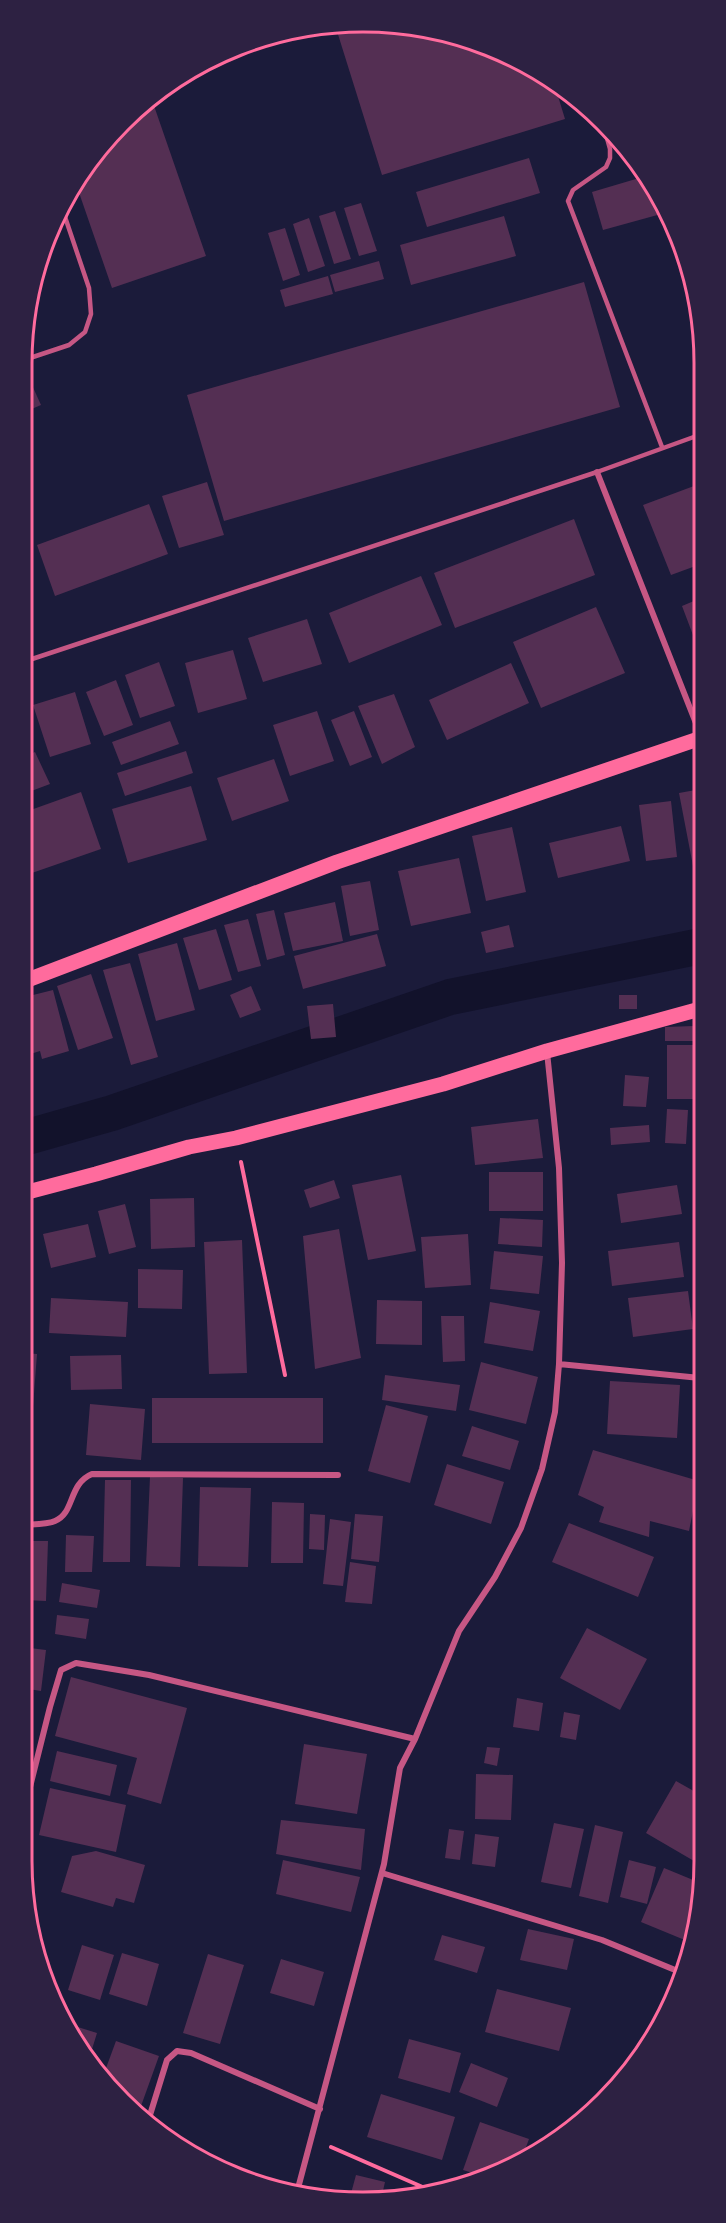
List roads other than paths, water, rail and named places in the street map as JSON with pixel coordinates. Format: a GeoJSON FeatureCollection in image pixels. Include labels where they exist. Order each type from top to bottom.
{"type":"FeatureCollection","features":[{"type":"Feature","properties":{"kind":"main road"},"geometry":{"type":"LineString","coordinates":[[32,978],[337,862],[694,740]]}},
{"type":"Feature","properties":{"kind":"main road"},"geometry":{"type":"LineString","coordinates":[[32,1191],[189,1147],[236,1138],[443,1084],[547,1051],[694,1011]]}},
{"type":"Feature","properties":{"kind":"street"},"geometry":{"type":"LineString","coordinates":[[597,472],[694,720]]}},
{"type":"Feature","properties":{"kind":"street"},"geometry":{"type":"LineString","coordinates":[[299,2185],[382,1873],[400,1768],[415,1739],[459,1631],[495,1577],[521,1528],[542,1469],[555,1412],[559,1364],[561,1263],[559,1168],[547,1051]]}},
{"type":"Feature","properties":{"kind":"street"},"geometry":{"type":"LineString","coordinates":[[559,1364],[694,1377]]}},
{"type":"Feature","properties":{"kind":"street"},"geometry":{"type":"LineString","coordinates":[[32,1524],[55,1521],[65,1514],[77,1485],[83,1478],[92,1474],[338,1475]]}},
{"type":"Feature","properties":{"kind":"street"},"geometry":{"type":"LineString","coordinates":[[32,1779],[61,1670],[76,1663],[149,1676],[415,1739]]}},
{"type":"Feature","properties":{"kind":"street"},"geometry":{"type":"LineString","coordinates":[[382,1873],[602,1940],[676,1970]]}},
{"type":"Feature","properties":{"kind":"street"},"geometry":{"type":"LineString","coordinates":[[150,2114],[167,2060],[177,2051],[191,2053],[320,2109]]}},
{"type":"Feature","properties":{"kind":"lane"},"geometry":{"type":"LineString","coordinates":[[607,139],[610,158],[606,167],[573,190],[568,201],[662,447]]}},
{"type":"Feature","properties":{"kind":"lane"},"geometry":{"type":"LineString","coordinates":[[32,357],[69,345],[85,332],[91,314],[89,288],[65,218]]}},
{"type":"Feature","properties":{"kind":"lane"},"geometry":{"type":"LineString","coordinates":[[32,659],[597,472],[694,437]]}},
{"type":"Feature","properties":{"kind":"waterway"},"geometry":{"type":"LineString","coordinates":[[32,1136],[112,1113],[450,997],[694,947]]}}]}
